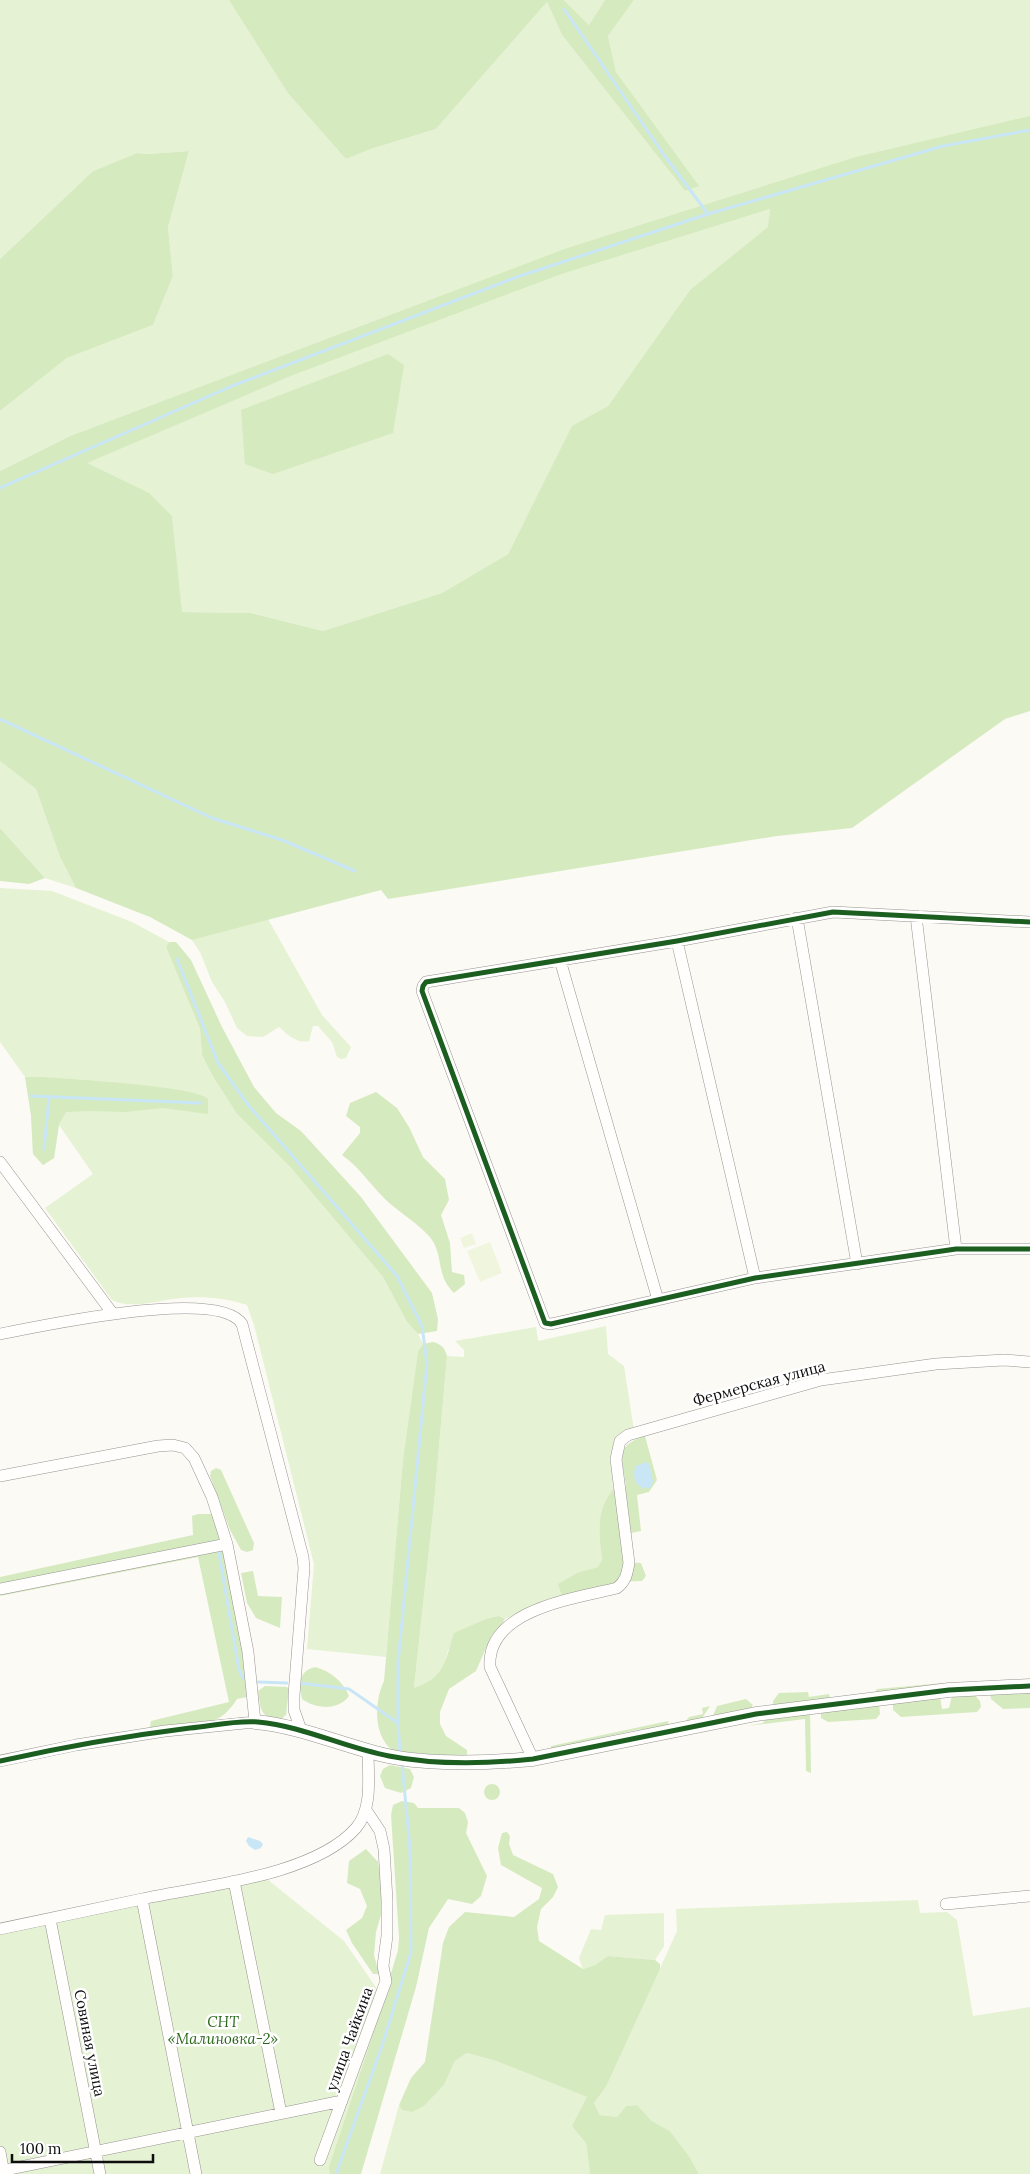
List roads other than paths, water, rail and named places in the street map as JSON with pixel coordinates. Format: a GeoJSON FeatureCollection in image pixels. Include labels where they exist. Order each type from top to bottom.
{"type":"FeatureCollection","features":[{"type":"Feature","properties":{"kind":"street"},"geometry":{"type":"LineString","coordinates":[[1030,922],[844,911],[677,941],[426,982],[422,991],[545,1324],[755,1278],[956,1249],[1030,1249]]}},
{"type":"Feature","properties":{"kind":"street"},"geometry":{"type":"LineString","coordinates":[[916,916],[956,1249]]}},
{"type":"Feature","properties":{"kind":"street"},"geometry":{"type":"LineString","coordinates":[[797,918],[857,1264]]}},
{"type":"Feature","properties":{"kind":"street"},"geometry":{"type":"LineString","coordinates":[[677,941],[755,1278]]}},
{"type":"Feature","properties":{"kind":"street"},"geometry":{"type":"LineString","coordinates":[[560,960],[658,1300]]}},
{"type":"Feature","properties":{"kind":"street"},"geometry":{"type":"LineString","coordinates":[[0,1162],[113,1314]]}},
{"type":"Feature","properties":{"kind":"street"},"geometry":{"type":"LineString","coordinates":[[0,1334],[154,1308],[219,1311],[232,1314],[238,1318],[242,1324],[303,1557],[304,1568],[294,1695],[295,1715],[301,1730]]}},
{"type":"Feature","properties":{"kind":"street","name":"Фермерская улица"},"geometry":{"type":"LineString","coordinates":[[532,1759],[490,1667],[489,1657],[496,1640],[527,1613],[556,1602],[617,1588],[622,1584],[626,1577],[629,1563],[616,1459],[620,1441],[628,1435],[821,1380],[936,1364],[1004,1360],[1030,1362]]}},
{"type":"Feature","properties":{"kind":"street"},"geometry":{"type":"LineString","coordinates":[[0,1476],[158,1446],[173,1445],[185,1448],[194,1458],[212,1497],[227,1544],[248,1652],[255,1722]]}},
{"type":"Feature","properties":{"kind":"street"},"geometry":{"type":"LineString","coordinates":[[0,1589],[227,1544]]}},
{"type":"Feature","properties":{"kind":"street"},"geometry":{"type":"LineString","coordinates":[[0,1761],[76,1745],[165,1731],[255,1722],[301,1730],[390,1756],[442,1761],[500,1762],[532,1759],[756,1714],[949,1690],[1030,1686]]}},
{"type":"Feature","properties":{"kind":"street"},"geometry":{"type":"LineString","coordinates":[[0,1929],[262,1875],[332,1847],[356,1828],[366,1810],[368,1751]]}},
{"type":"Feature","properties":{"kind":"street","name":"улица Чайкина"},"geometry":{"type":"LineString","coordinates":[[320,2160],[386,1981],[383,1966],[387,1936],[388,1900],[384,1849],[380,1831],[366,1810]]}},
{"type":"Feature","properties":{"kind":"street"},"geometry":{"type":"LineString","coordinates":[[234,1881],[281,2113]]}},
{"type":"Feature","properties":{"kind":"street"},"geometry":{"type":"LineString","coordinates":[[946,1904],[1030,1896]]}},
{"type":"Feature","properties":{"kind":"street"},"geometry":{"type":"LineString","coordinates":[[142,1899],[196,2174]]}},
{"type":"Feature","properties":{"kind":"street","name":"Совиная улица"},"geometry":{"type":"LineString","coordinates":[[50,1918],[100,2174]]}},
{"type":"Feature","properties":{"kind":"street"},"geometry":{"type":"LineString","coordinates":[[0,2152],[3,2172],[342,2101]]}},
{"type":"Feature","properties":{"kind":"water"},"geometry":{"type":"Polygon","coordinates":[[[646,1462],[649,1464],[653,1481],[651,1487],[644,1489],[635,1482],[634,1472],[636,1466],[646,1462]]]}},
{"type":"Feature","properties":{"kind":"water"},"geometry":{"type":"Polygon","coordinates":[[[248,1837],[260,1841],[263,1844],[261,1848],[255,1850],[249,1846],[246,1841],[248,1837]]]}},
{"type":"Feature","properties":{"kind":"waterway"},"geometry":{"type":"LineString","coordinates":[[564,9],[664,155],[708,214]]}},
{"type":"Feature","properties":{"kind":"waterway"},"geometry":{"type":"LineString","coordinates":[[0,488],[232,386],[517,277],[708,214],[943,146],[1030,130]]}},
{"type":"Feature","properties":{"kind":"waterway"},"geometry":{"type":"LineString","coordinates":[[0,719],[212,818],[282,840],[355,871]]}},
{"type":"Feature","properties":{"kind":"waterway"},"geometry":{"type":"LineString","coordinates":[[177,959],[218,1063],[249,1106],[397,1276],[422,1326],[427,1363],[398,1663],[398,1723]]}},
{"type":"Feature","properties":{"kind":"waterway"},"geometry":{"type":"LineString","coordinates":[[31,1096],[201,1103]]}},
{"type":"Feature","properties":{"kind":"waterway"},"geometry":{"type":"LineString","coordinates":[[44,1149],[49,1097]]}},
{"type":"Feature","properties":{"kind":"waterway"},"geometry":{"type":"LineString","coordinates":[[219,1553],[239,1670],[243,1678]]}},
{"type":"Feature","properties":{"kind":"waterway"},"geometry":{"type":"LineString","coordinates":[[258,1682],[287,1683]]}},
{"type":"Feature","properties":{"kind":"waterway"},"geometry":{"type":"LineString","coordinates":[[299,1683],[349,1689],[398,1723],[400,1752]]}},
{"type":"Feature","properties":{"kind":"waterway"},"geometry":{"type":"LineString","coordinates":[[336,2174],[382,2046],[411,1952],[410,1849],[402,1763]]}},
{"type":"Feature","properties":{"kind":"park label","name":"СНТ «Малиновка-2»"},"geometry":{"type":"Point","coordinates":[223,2030]}}]}
